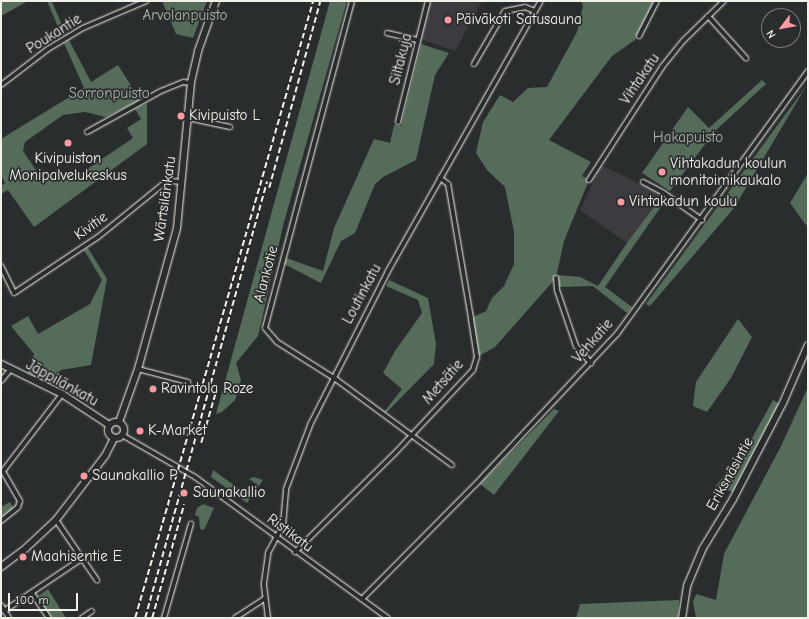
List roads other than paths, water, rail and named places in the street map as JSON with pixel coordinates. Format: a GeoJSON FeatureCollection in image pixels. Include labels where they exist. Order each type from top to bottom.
{"type":"FeatureCollection","features":[{"type":"Feature","properties":{"kind":"street","name":"Poukantie"},"geometry":{"type":"LineString","coordinates":[[1,85],[48,50],[83,28],[146,1]]}},
{"type":"Feature","properties":{"kind":"street","name":"Wärtsilänkatu"},"geometry":{"type":"LineString","coordinates":[[119,422],[138,368],[177,228],[191,83],[198,51],[216,1]]}},
{"type":"Feature","properties":{"kind":"street","name":"Alankotie"},"geometry":{"type":"LineString","coordinates":[[352,1],[265,324],[268,332],[277,342],[332,378],[452,465]]}},
{"type":"Feature","properties":{"kind":"street","name":"Siltakuja"},"geometry":{"type":"LineString","coordinates":[[398,122],[417,40],[428,1]]}},
{"type":"Feature","properties":{"kind":"street","name":"Loutinkatu"},"geometry":{"type":"LineString","coordinates":[[268,618],[264,599],[265,567],[275,537],[285,519],[283,504],[287,484],[332,378],[440,178],[541,1]]}},
{"type":"Feature","properties":{"kind":"street"},"geometry":{"type":"LineString","coordinates":[[639,36],[657,1]]}},
{"type":"Feature","properties":{"kind":"street","name":"Vihtakatu"},"geometry":{"type":"LineString","coordinates":[[589,180],[662,67],[708,16],[724,1]]}},
{"type":"Feature","properties":{"kind":"street"},"geometry":{"type":"LineString","coordinates":[[474,64],[505,11],[520,8],[535,11]]}},
{"type":"Feature","properties":{"kind":"street"},"geometry":{"type":"LineString","coordinates":[[708,16],[746,58]]}},
{"type":"Feature","properties":{"kind":"street"},"geometry":{"type":"LineString","coordinates":[[388,33],[417,40]]}},
{"type":"Feature","properties":{"kind":"street","name":"Vehkatie"},"geometry":{"type":"LineString","coordinates":[[362,599],[476,484],[617,334],[702,220],[808,71]]}},
{"type":"Feature","properties":{"kind":"street"},"geometry":{"type":"LineString","coordinates":[[87,132],[161,91],[183,82],[191,83]]}},
{"type":"Feature","properties":{"kind":"street"},"geometry":{"type":"LineString","coordinates":[[188,118],[230,127]]}},
{"type":"Feature","properties":{"kind":"street","name":"Metsätie"},"geometry":{"type":"LineString","coordinates":[[295,552],[412,435],[473,370],[477,357],[448,184],[440,178]]}},
{"type":"Feature","properties":{"kind":"street","name":"Kivitie"},"geometry":{"type":"LineString","coordinates":[[1,266],[14,294],[98,237],[162,185],[170,182],[182,182]]}},
{"type":"Feature","properties":{"kind":"street"},"geometry":{"type":"LineString","coordinates":[[643,182],[662,192],[702,220]]}},
{"type":"Feature","properties":{"kind":"street"},"geometry":{"type":"LineString","coordinates":[[556,278],[557,290],[576,346],[591,363]]}},
{"type":"Feature","properties":{"kind":"street","name":"Eriksnäsintie"},"geometry":{"type":"LineString","coordinates":[[682,618],[687,586],[703,548],[733,499],[783,403],[808,345]]}},
{"type":"Feature","properties":{"kind":"street","name":"Jäppilänkatu"},"geometry":{"type":"LineString","coordinates":[[1,364],[10,370],[62,394],[109,425]]}},
{"type":"Feature","properties":{"kind":"street"},"geometry":{"type":"LineString","coordinates":[[138,368],[188,382]]}},
{"type":"Feature","properties":{"kind":"street"},"geometry":{"type":"LineString","coordinates":[[1,381],[10,370]]}},
{"type":"Feature","properties":{"kind":"street"},"geometry":{"type":"LineString","coordinates":[[1,521],[18,507],[20,501],[3,471],[62,394]]}},
{"type":"Feature","properties":{"kind":"street"},"geometry":{"type":"LineString","coordinates":[[1,567],[26,548],[56,520],[105,456],[114,438],[122,435],[124,427],[119,422],[115,421],[109,425],[108,433],[114,438]]}},
{"type":"Feature","properties":{"kind":"street","name":"Ristikatu"},"geometry":{"type":"LineString","coordinates":[[122,435],[195,477],[295,552],[388,618]]}},
{"type":"Feature","properties":{"kind":"street"},"geometry":{"type":"LineString","coordinates":[[56,520],[81,559],[97,580]]}},
{"type":"Feature","properties":{"kind":"street"},"geometry":{"type":"LineString","coordinates":[[164,618],[191,524]]}},
{"type":"Feature","properties":{"kind":"street"},"geometry":{"type":"LineString","coordinates":[[4,611],[81,559]]}},
{"type":"Feature","properties":{"kind":"street"},"geometry":{"type":"LineString","coordinates":[[32,593],[49,618]]}},
{"type":"Feature","properties":{"kind":"street"},"geometry":{"type":"LineString","coordinates":[[235,618],[264,599]]}},
{"type":"Feature","properties":{"kind":"street"},"geometry":{"type":"LineString","coordinates":[[1,605],[9,618]]}},
{"type":"Feature","properties":{"kind":"street"},"geometry":{"type":"LineString","coordinates":[[82,618],[92,611]]}},
{"type":"Feature","properties":{"kind":"railway"},"geometry":{"type":"LineString","coordinates":[[135,618],[313,1]]}},
{"type":"Feature","properties":{"kind":"railway"},"geometry":{"type":"LineString","coordinates":[[269,188],[320,1]]}},
{"type":"Feature","properties":{"kind":"railway"},"geometry":{"type":"LineString","coordinates":[[145,618],[267,182]]}},
{"type":"Feature","properties":{"kind":"railway"},"geometry":{"type":"LineString","coordinates":[[201,443],[216,391]]}},
{"type":"Feature","properties":{"kind":"railway"},"geometry":{"type":"LineString","coordinates":[[152,618],[184,504]]}},
{"type":"Feature","properties":{"kind":"place","name":"Päiväkoti Satusauna"},"geometry":{"type":"Point","coordinates":[448,20]}},
{"type":"Feature","properties":{"kind":"place","name":"Kivipuisto L"},"geometry":{"type":"Point","coordinates":[181,116]}},
{"type":"Feature","properties":{"kind":"place","name":"Kivipuiston Monipalvelukeskus"},"geometry":{"type":"Point","coordinates":[68,143]}},
{"type":"Feature","properties":{"kind":"place","name":"Vihtakadun koulun monitoimikaukalo"},"geometry":{"type":"Point","coordinates":[662,172]}},
{"type":"Feature","properties":{"kind":"place","name":"Vihtakadun koulu"},"geometry":{"type":"Point","coordinates":[621,202]}},
{"type":"Feature","properties":{"kind":"place","name":"Ravintola Roze"},"geometry":{"type":"Point","coordinates":[153,389]}},
{"type":"Feature","properties":{"kind":"place","name":"K-Market"},"geometry":{"type":"Point","coordinates":[140,431]}},
{"type":"Feature","properties":{"kind":"place","name":"Saunakallio P"},"geometry":{"type":"Point","coordinates":[84,476]}},
{"type":"Feature","properties":{"kind":"place","name":"Saunakallio"},"geometry":{"type":"Point","coordinates":[184,493]}},
{"type":"Feature","properties":{"kind":"place","name":"Maahisentie E"},"geometry":{"type":"Point","coordinates":[23,557]}},
{"type":"Feature","properties":{"kind":"park label","name":"Arvolanpuisto"},"geometry":{"type":"Point","coordinates":[185,16]}},
{"type":"Feature","properties":{"kind":"park label","name":"Sorronpuisto"},"geometry":{"type":"Point","coordinates":[109,94]}},
{"type":"Feature","properties":{"kind":"park label","name":"Hakapuisto"},"geometry":{"type":"Point","coordinates":[688,138]}}]}
